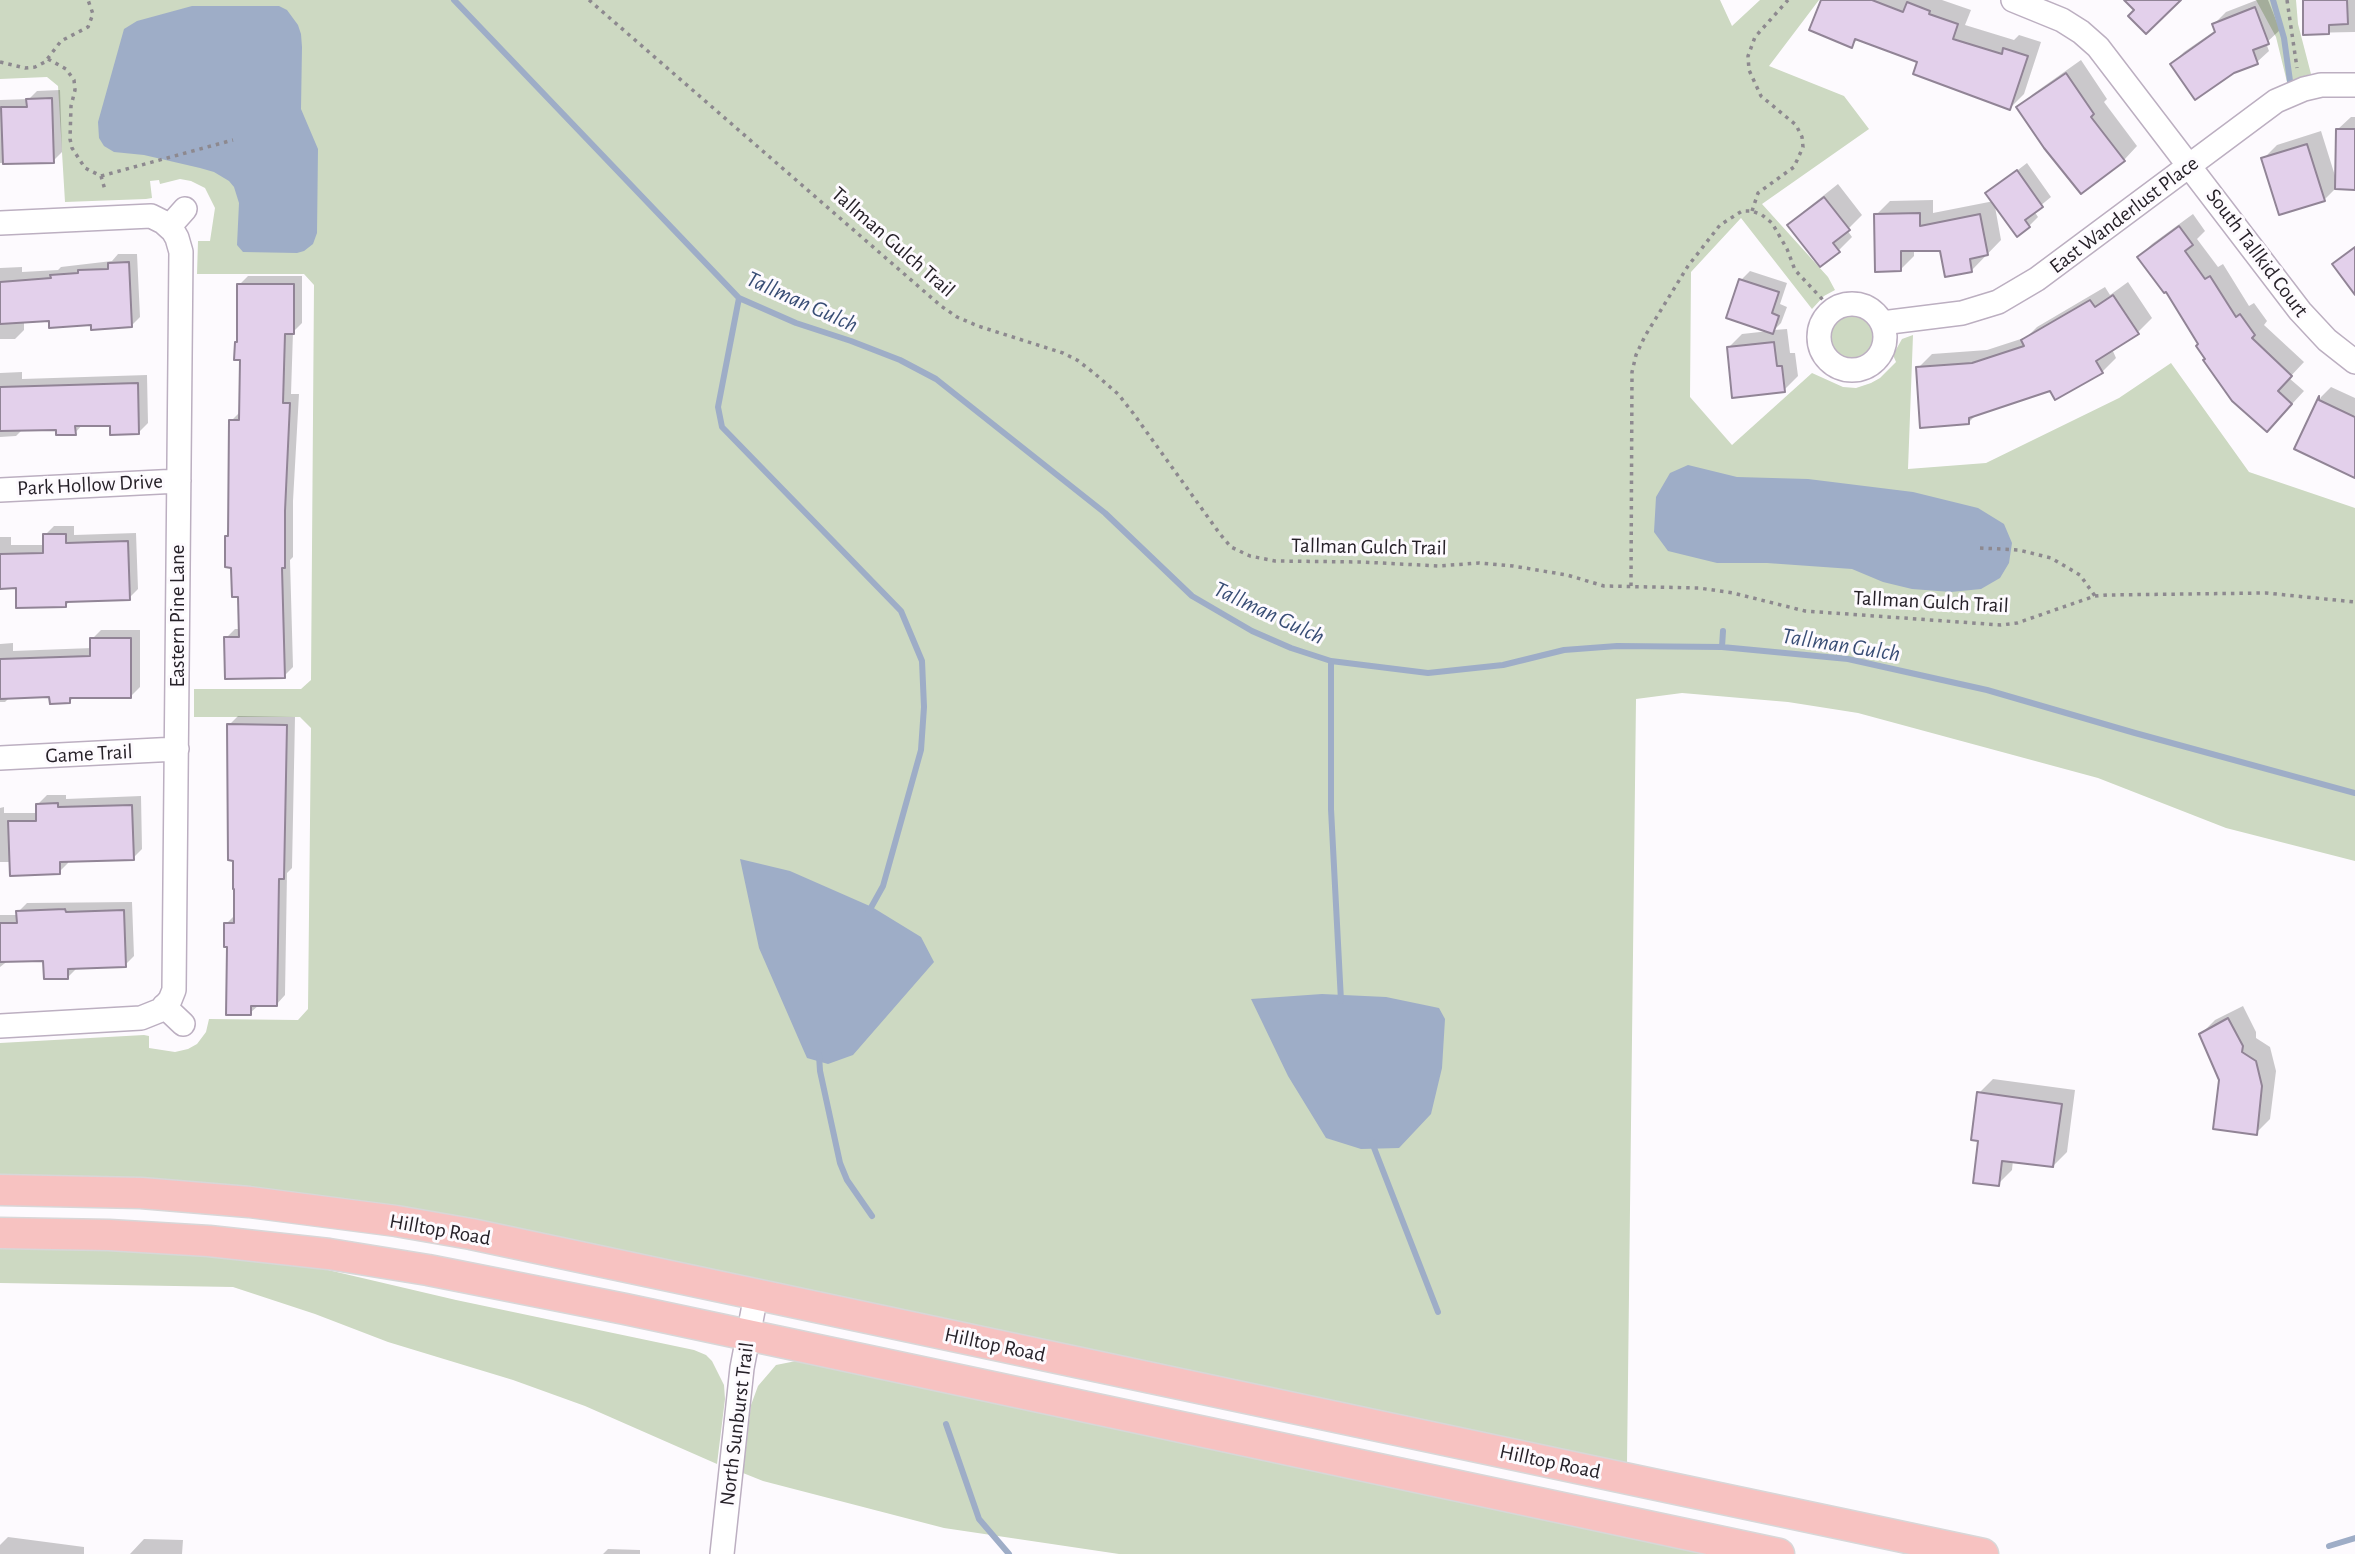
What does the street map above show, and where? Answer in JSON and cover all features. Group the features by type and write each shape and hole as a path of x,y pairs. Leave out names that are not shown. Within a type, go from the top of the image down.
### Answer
{"main road":[{"name":"Hilltop Road","path":"0,1190 141,1193 249,1202 471,1234 1983,1554"},
{"name":"Hilltop Road","path":"0,1233 195,1240 329,1254 459,1276 1779,1554"}],"street":[{"name":"South Tallkid Court","path":"2013,0 2062,20 2098,47 2307,319 2327,340 2355,362"},
{"name":"East Wanderlust Place","path":"1882,323 1962,313 1998,302 2037,279 2276,101 2321,85 2355,85"},
{"path":"0,223 146,216 169,227 185,209"},
{"name":"Eastern Pine Lane","path":"164,1006 172,996 175,985 181,252 177,238 169,227"},
{"name":"Park Hollow Drive","path":"0,490 179,481"},
{"name":"Game Trail","path":"0,758 177,749"},
{"path":"0,1026 141,1018 152,1016 164,1006 183,1024"},
{"name":"North Sunburst Trail","path":"722,1554 741,1379 756,1295"}],"path":[{"path":"0,62 19,68 41,65 61,41 85,30 90,24 93,14 88,0"},
{"name":"Tallman Gulch Trail","path":"589,0 941,306 978,326 1063,353 1094,373 1118,394 1133,413 1231,547 1250,556 1275,561 1439,566 1479,563 1538,569 1583,578 1604,586 1699,588 1733,593 1805,611 2001,625 2017,623 2095,596 2266,593 2355,602"},
{"path":"1752,211 1758,193 1794,167 1803,147 1796,125 1761,96 1749,71 1748,56 1755,37 1788,0"},
{"path":"2287,0 2297,68"},
{"path":"48,59 66,69 75,85 70,139 74,153 85,167 101,176 105,190"},
{"path":"101,176 233,139"},
{"path":"1631,586 1632,372 1636,355 1668,298 1720,225 1742,211 1752,211 1772,223 1784,242 1795,270 1823,300"},
{"path":"1980,548 2018,550 2051,558 2080,575 2095,596"}],"green space":[{"path":"0,0 1720,0 1732,26 1760,0 1819,0 1769,66 1844,96 1869,129 1762,204 1828,277 1835,290 1824,296 1812,309 1741,218 1691,272 1690,397 1732,445 1812,373 1843,387 1856,388 1871,383 1896,362 1893,355 1902,339 1913,335 1908,469 1986,463 2119,398 2171,363 2249,472 2355,508 2355,861 2226,828 2098,778 1858,713 1788,702 1682,693 1636,699 1627,1464 442,1213 320,1196 202,1184 0,1177 0,1043 144,1035 149,1036 149,1048 175,1052 197,1044 206,1032 209,1019 298,1020 308,1009 311,728 300,717 194,717 194,689 301,689 311,680 314,285 304,274 197,274 198,241 210,241 215,208 205,188 191,181 180,179 160,184 159,180 150,181 152,198 146,199 65,202 58,86 47,77 0,79"},
{"path":"2256,0 2296,0 2298,24 2311,74 2287,82 2276,37"},
{"path":"1851,313 1860,314 1868,320 1874,328 1874,346 1868,354 1860,360 1851,361 1842,360 1834,354 1828,346 1827,337 1828,328 1834,320 1842,314"},
{"path":"0,1248 107,1249 194,1254 311,1266 456,1300 694,1350 712,1361 724,1385 725,1399 717,1464 585,1406 513,1380 388,1342 233,1287 0,1283"},
{"path":"801,1360 1713,1554 1119,1554 944,1528 763,1481 743,1473 751,1405 758,1386 776,1365"}],"water":[{"path":"192,6 279,6 287,10 298,25 302,47 301,109 318,149 317,233 313,244 304,251 243,252 237,245 239,203 229,181 200,168 144,155 114,152 104,146 99,138 98,122 124,29 137,21"},
{"path":"1688,465 1737,477 1808,479 1913,492 1978,508 2004,524 2012,543 2009,563 2000,578 1981,589 1951,592 1912,589 1883,582 1852,569 1767,563 1717,563 1668,551 1654,532 1656,497 1670,473"},
{"path":"740,859 790,871 872,907 921,937 934,962 853,1055 828,1064 807,1058 759,948"},
{"path":"1322,994 1386,997 1439,1008 1445,1019 1442,1068 1431,1114 1399,1148 1361,1149 1326,1138 1288,1076 1251,999"}],"building":[{"path":"1821,0 1872,0 1903,12 1907,2 1930,11 1929,14 1958,24 1953,39 2002,54 2003,48 2028,56 2010,110 1913,74 1917,62 1855,39 1852,48 1809,30"},
{"path":"2124,0 2181,0 2146,34 2128,16 2134,10"},
{"path":"2303,0 2347,0 2348,24 2329,25 2329,34 2303,35"},
{"path":"2255,7 2269,44 2253,50 2258,64 2234,73 2195,100 2170,64 2215,32 2212,24"},
{"path":"2066,73 2094,114 2091,117 2125,161 2081,194 2044,148 2016,107"},
{"path":"52,98 54,163 3,164 1,107 27,107 26,99"},
{"path":"2336,129 2355,129 2355,190 2335,189"},
{"path":"2307,144 2325,201 2279,215 2261,158"},
{"path":"2017,170 2043,207 2025,220 2030,227 2017,237 1985,193"},
{"path":"1824,197 1850,230 1833,243 1840,252 1820,267 1787,225"},
{"path":"1920,213 1920,226 1980,214 1988,255 1970,259 1972,272 1945,277 1940,251 1901,251 1901,271 1875,272 1874,214"},
{"path":"2179,226 2193,245 2185,251 2205,279 2210,276 2236,317 2240,314 2255,335 2252,338 2292,376 2278,391 2292,404 2267,432 2232,401 2203,360 2205,359 2196,346 2198,344 2166,292 2164,293 2137,257"},
{"path":"2355,247 2355,295 2332,264"},
{"path":"129,262 132,327 91,330 91,325 49,328 49,321 0,324 0,282 51,278 50,275 78,273 78,270 108,269 108,263"},
{"path":"1739,279 1779,292 1772,313 1779,316 1773,334 1726,318"},
{"path":"237,284 294,284 294,334 285,334 283,403 290,403 285,568 282,568 285,678 225,679 224,637 239,637 238,597 232,597 231,568 225,567 225,536 228,536 229,420 239,420 240,360 234,360 237,342"},
{"path":"2113,295 2139,334 2096,361 2103,373 2055,400 2050,391 1969,418 1969,424 1920,428 1916,367 1972,363 2024,346 2021,340 2090,300 2095,307"},
{"path":"1774,342 1777,366 1782,366 1785,392 1732,398 1727,347"},
{"path":"138,383 139,434 110,435 110,426 75,426 76,435 56,435 56,430 0,431 0,387"},
{"path":"2319,396 2319,400 2355,417 2355,478 2294,449"},
{"path":"43,534 66,534 66,543 128,541 130,600 66,602 66,607 16,608 16,588 0,589 0,554 43,553"},
{"path":"90,638 131,638 131,698 70,698 70,703 50,704 49,697 0,699 0,659 90,656"},
{"path":"227,724 287,725 284,879 279,879 277,1006 251,1006 251,1015 226,1015 227,947 224,947 224,923 234,923 233,861 228,860"},
{"path":"58,803 58,807 132,805 134,860 60,862 60,874 10,876 8,821 36,821 36,804"},
{"path":"65,909 66,912 124,910 126,967 68,969 68,979 44,979 43,961 0,962 0,923 17,923 16,911"},
{"path":"2228,1018 2243,1046 2242,1052 2256,1061 2262,1086 2257,1135 2213,1129 2219,1080 2199,1034"},
{"path":"1977,1092 2062,1104 2053,1167 2002,1161 1999,1186 1973,1183 1978,1141 1971,1140"}],"waterway":[{"name":"Tallman Gulch","path":"454,0 739,298 796,323 900,360 936,379 1105,513 1192,596 1252,631 1291,648 1331,661 1428,673 1503,665 1564,650 1617,646 1722,647 1848,659 1987,690 2355,793"},
{"path":"2273,0 2284,38 2290,81"},
{"path":"739,298 718,407 722,427 901,611 922,661 924,707 921,750 883,886 868,913"},
{"path":"1722,647 1723,631"},
{"path":"1331,661 1331,809 1341,1001"},
{"path":"819,1055 840,1163 847,1180 872,1216"},
{"path":"1371,1140 1438,1312"},
{"path":"946,1424 979,1519 1009,1554"},
{"path":"2329,1546 2355,1538"}]}
